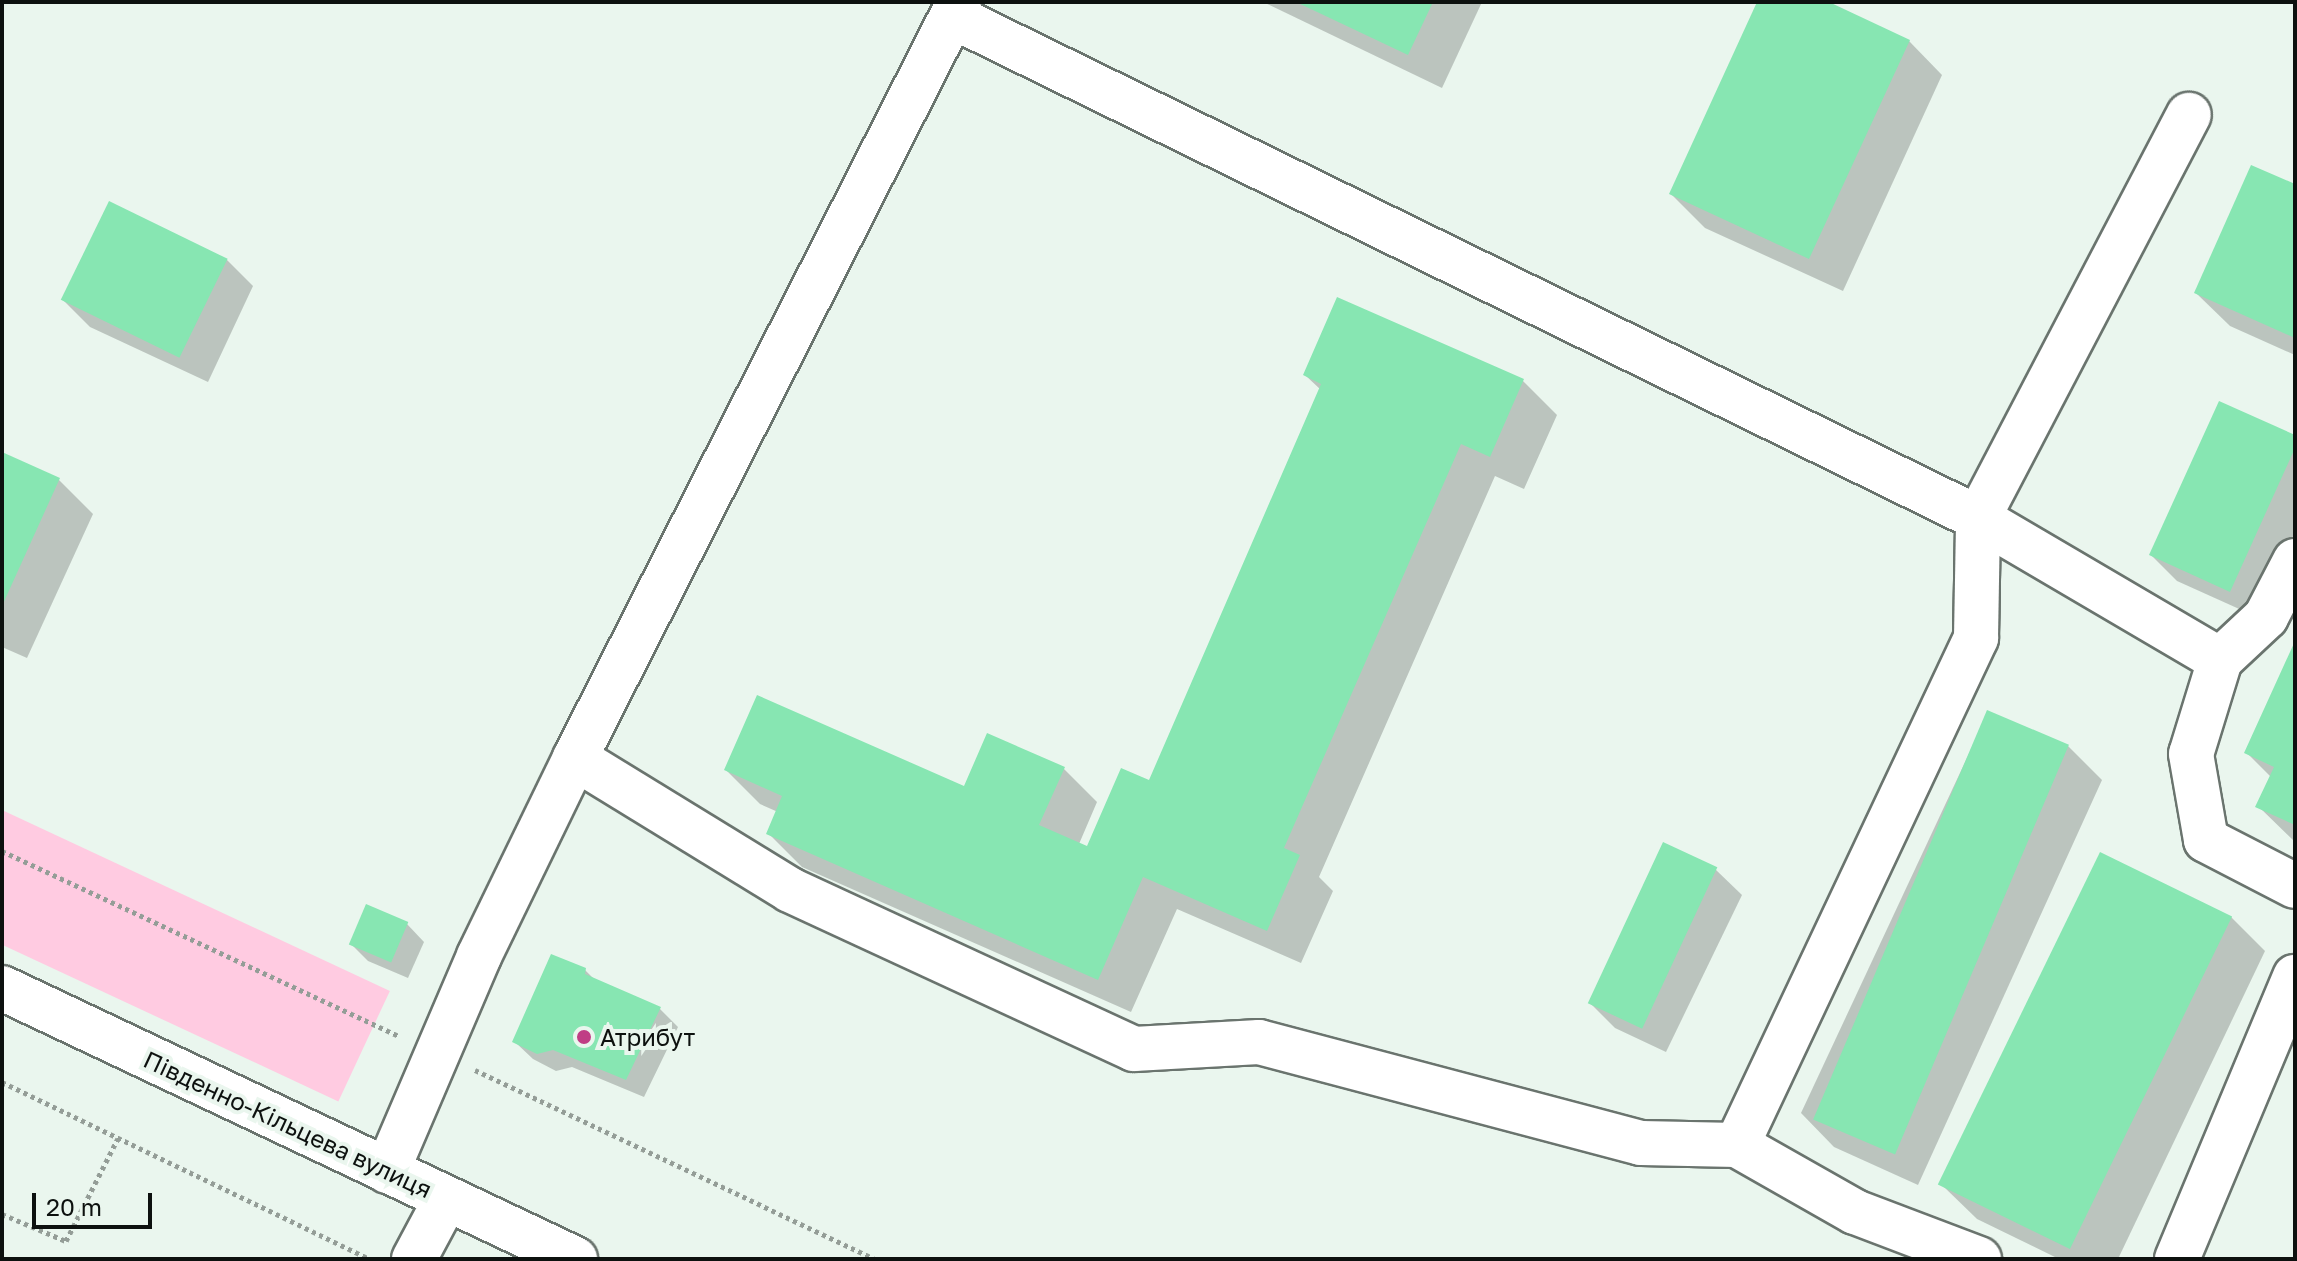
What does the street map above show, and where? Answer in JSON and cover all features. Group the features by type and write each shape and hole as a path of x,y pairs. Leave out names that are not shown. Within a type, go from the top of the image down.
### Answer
{"main road":[{"path":"387,1171 479,956 575,758 956,9 1978,518 2220,660"},
{"path":"1737,1145 1976,638 1978,518 2189,115"},
{"path":"2295,561 2266,617 2220,660 2191,754 2206,840 2295,886"},
{"path":"575,758 790,890 1134,1049 1259,1042 1641,1143 1737,1145 1855,1212 1979,1259"},
{"path":"2177,1259 2295,977"},
{"name":"Південно-Кільцева вулиця","path":"2,988 575,1259"},
{"path":"414,1259 446,1199"}],"path":[{"path":"2,1082 370,1259"},
{"path":"2,1214 66,1241 118,1138"}],"shaded area":[{"path":"2,810 390,991 338,1101 2,945"}],"building":[{"path":"1296,2 1433,2 1408,55"},
{"path":"1757,2 1829,2 1910,40 1809,259 1669,194"},
{"path":"2251,165 2295,184 2295,338 2194,293"},
{"path":"109,201 228,259 179,358 61,300"},
{"path":"1337,297 1524,379 1490,457 1461,444 1284,848 1300,855 1267,931 1143,877 1098,980 766,834 782,796 724,770 757,695 964,786 987,733 1065,767 1039,825 1087,846 1121,768 1149,780 1321,384 1303,375"},
{"path":"2219,401 2295,435 2295,448 2230,592 2149,555"},
{"path":"2,452 60,478 2,606"},
{"path":"2295,641 2295,825 2255,807 2274,767 2244,753"},
{"path":"1987,710 2069,745 1895,1154 1813,1120"},
{"path":"1663,842 1717,867 1642,1029 1588,1003"},
{"path":"2100,852 2232,916 2070,1249 1938,1185"},
{"path":"366,904 408,922 391,962 349,945"},
{"path":"551,954 586,968 585,974 661,1007 626,1080 553,1050 537,1054 512,1042"}],"place":[{"name":"Атрибут","path":"584,1037"}]}
